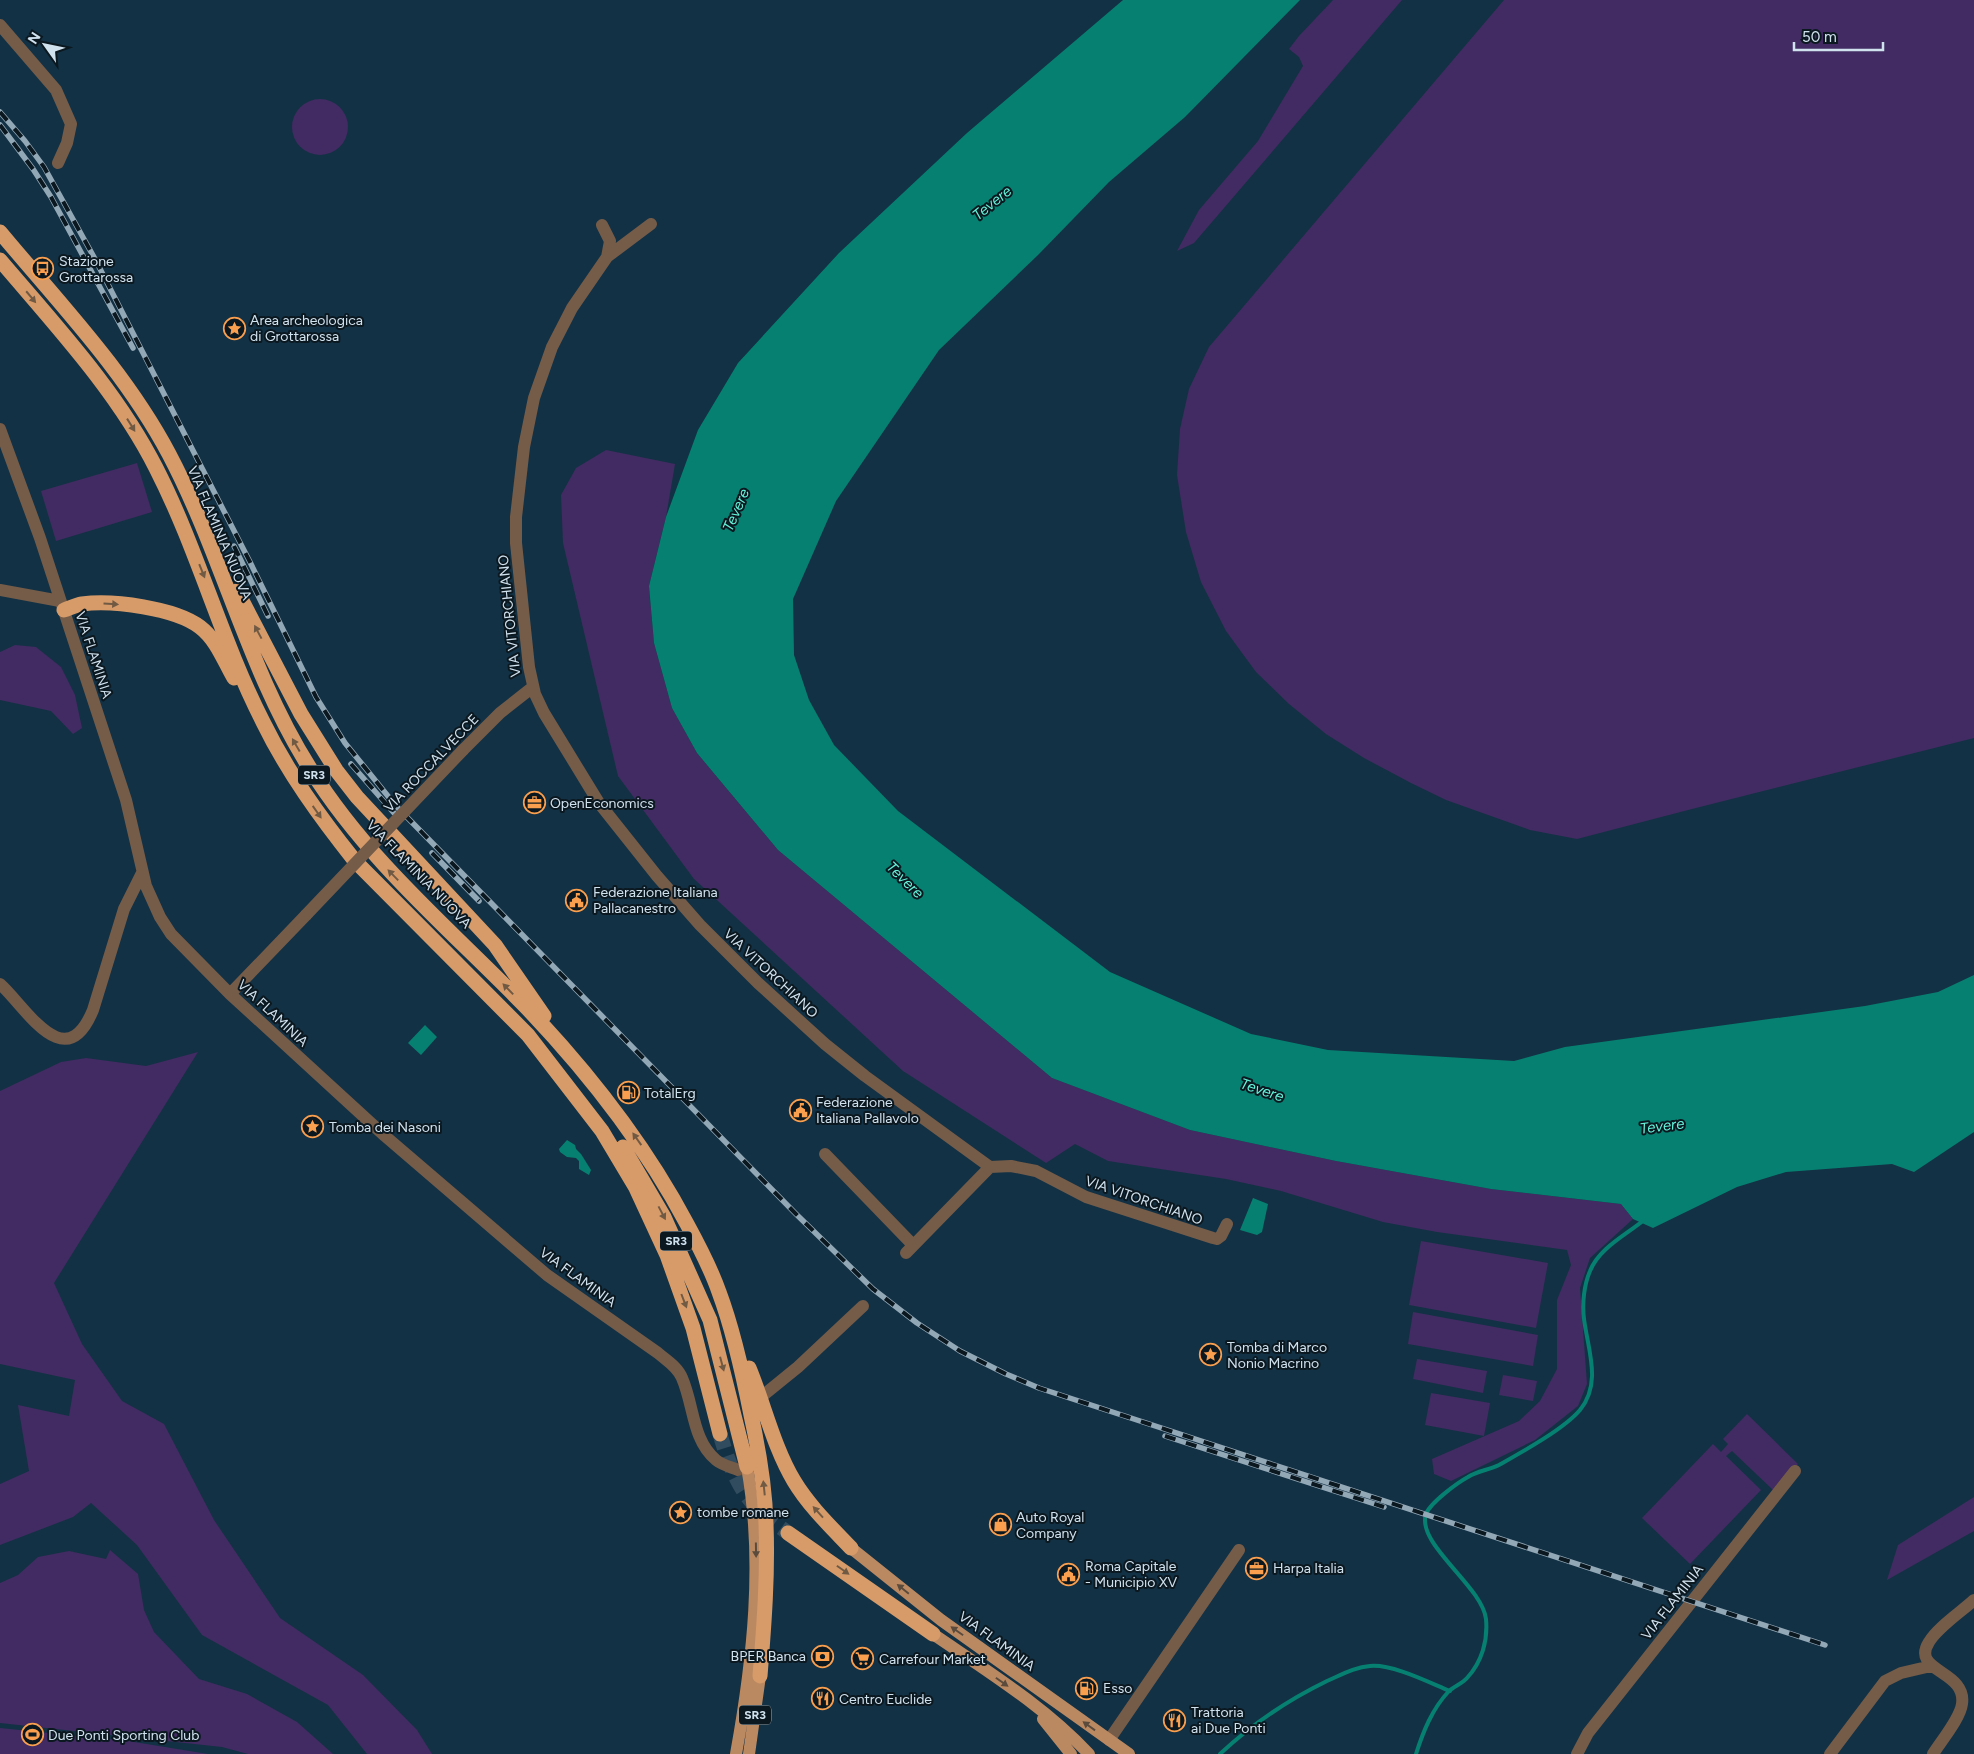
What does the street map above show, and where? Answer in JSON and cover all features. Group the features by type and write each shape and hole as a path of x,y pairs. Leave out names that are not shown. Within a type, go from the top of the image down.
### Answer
{"highway":[{"name":"VIA FLAMINIA NUOVA","path":"0,232 81,327 122,380 169,454 200,521 266,686 310,770 333,803 374,854 520,1002 571,1056 606,1098 646,1152 663,1180 706,1262 735,1340"},
{"name":"SR3","path":"0,260 93,371 126,418 155,466 183,525 237,663 262,721 297,784 330,830 355,860 540,1049 573,1080 595,1107 634,1163 664,1217 710,1320 743,1468"},
{"path":"200,521 301,714 328,759 357,796 495,945 571,1056"},
{"path":"62,605 114,604 138,606 185,618 201,628 212,639 246,699 262,721"},
{"path":"540,1049 602,1130 645,1206 687,1307 704,1366 720,1434"},
{"path":"735,1340 761,1398 784,1462 794,1481 811,1505 851,1548"},
{"name":"SR3","path":"735,1340 759,1454 764,1494 766,1587 760,1676"},
{"path":"788,1533 933,1634"}],"main road":[{"name":"SR3","path":"736,1754 747,1685 755,1588 755,1528 743,1468"},
{"name":"VIA FLAMINIA","path":"851,1548 941,1620 1129,1754"},
{"path":"933,1634 1027,1699 1062,1728 1089,1754"},
{"name":"SR3","path":"749,1754 760,1676"},
{"path":"1027,1699 1070,1754"}],"street":[{"path":"0,25 56,90 71,124 67,143 58,163"},
{"name":"VIA VITORCHIANO","path":"651,224 607,257 576,301 552,348 536,393 524,447 517,504 516,543 533,687 544,713 599,802 657,876 700,926 758,983 835,1052 990,1167 1011,1166 1036,1171 1086,1197 1213,1238 1218,1239 1227,1224"},
{"path":"602,225 610,241 607,257"},
{"name":"VIA FLAMINIA","path":"0,429 33,517 126,800 137,841 142,873 151,900 171,934 230,994 384,1136 547,1275 672,1364 682,1378 699,1436 706,1451 718,1462 743,1468"},
{"path":"0,590 62,605"},
{"name":"VIA ROCCALVECCE","path":"230,994 500,712 533,687"},
{"path":"0,984 46,1033 62,1038 78,1033 86,1024 93,1010 124,909 142,873"},
{"path":"825,1154 909,1249 990,1167"},
{"path":"761,1398 798,1367 863,1306"},
{"name":"VIA FLAMINIA","path":"1577,1754 1588,1733 1795,1472"},
{"path":"1109,1740 1239,1550"},
{"path":"1933,1754 1959,1713 1962,1692 1956,1682 1931,1666 1924,1655 1930,1640 1974,1600"},
{"path":"1830,1754 1885,1681 1902,1673 1931,1666"}],"shaded area":[{"path":"1333,0 1402,0 1194,243 1177,251 1199,210 1258,141 1303,66 1299,57 1289,49"},
{"path":"1504,0 1974,0 1974,738 1577,839 1530,830 1446,800 1364,758 1326,734 1289,704 1256,672 1226,631 1201,582 1186,532 1177,475 1180,429 1189,389 1209,347"},
{"path":"320,99 331,101 340,107 346,116 348,127 346,138 340,147 331,153 320,155 309,153 300,147 294,138 292,127 294,116 300,107 309,101"},
{"path":"606,450 675,464 666,517 649,586 654,643 672,708 697,753 778,850 1052,1078 1190,1130 1336,1161 1491,1189 1621,1204 1633,1219 1590,1258 1580,1288 1587,1384 1578,1406 1535,1440 1451,1481 1434,1474 1432,1459 1519,1421 1540,1401 1557,1369 1557,1300 1571,1265 1567,1250 1437,1232 1383,1222 1281,1191 1226,1179 1108,1161 1075,1144 1046,1163 903,1071 694,879 618,776 563,543 561,495 576,468"},
{"path":"137,463 152,512 56,541 41,491"},
{"path":"15,645 36,647 61,667 75,695 82,728 73,734 51,711 0,700 0,652"},
{"path":"198,1052 54,1283 82,1344 122,1401 164,1424 214,1520 280,1618 363,1675 417,1730 432,1754 367,1754 328,1705 202,1635 137,1545 91,1503 73,1517 0,1545 0,1484 29,1471 18,1405 69,1416 75,1380 0,1364 0,1091 61,1062 86,1058 146,1066"},
{"path":"1421,1241 1548,1263 1536,1328 1409,1305"},
{"path":"1413,1312 1538,1335 1533,1366 1408,1344"},
{"path":"1417,1359 1487,1371 1483,1393 1413,1379"},
{"path":"1503,1375 1537,1381 1533,1401 1499,1395"},
{"path":"1431,1393 1490,1403 1484,1436 1425,1425"},
{"path":"1747,1414 1798,1464 1773,1490 1732,1451 1726,1456 1761,1490 1690,1564 1642,1518 1713,1444 1721,1452 1728,1444 1723,1439"},
{"path":"1974,1497 1974,1531 1887,1580 1898,1545"},
{"path":"110,1550 138,1574 144,1610 154,1632 199,1679 247,1694 297,1722 333,1754 248,1754 222,1747 0,1723 0,1583 18,1575 38,1557 69,1551 106,1559"},
{"name":"Due Ponti Sporting Club","path":"0,1728 128,1741 208,1754 0,1754"}],"water":[{"name":"Tevere","path":"1123,0 1300,0 1185,117 1109,182 1038,255 939,350 836,501 793,599 794,655 809,700 834,745 898,811 1110,972 1251,1034 1328,1050 1514,1061 1565,1047 1865,1006 1938,992 1974,975 1974,1132 1914,1172 1892,1164 1786,1172 1737,1187 1653,1228 1633,1219 1621,1204 1491,1189 1336,1161 1190,1130 1052,1078 778,850 697,753 672,708 654,643 649,586 666,517 698,430 738,363 839,253 967,133"},
{"path":"425,1025 437,1037 421,1055 408,1043"},
{"path":"567,1140 575,1145 581,1154 591,1170 589,1175 579,1169 579,1161 576,1158 567,1157 560,1152 559,1149"},
{"path":"1253,1198 1268,1204 1262,1232 1257,1235 1240,1230"}],"waterway":[{"path":"1416,1754 1425,1729 1438,1705 1449,1691 1467,1678 1477,1665 1486,1635 1486,1619 1482,1606 1431,1538 1426,1526 1426,1514 1438,1499 1457,1484 1472,1475 1499,1465 1531,1447 1564,1425 1580,1410 1587,1400 1592,1378 1592,1366 1583,1313 1588,1276 1600,1255 1644,1220"},
{"path":"1220,1754 1258,1723 1298,1696 1327,1681 1359,1668 1370,1666 1389,1668 1410,1674 1450,1691"}],"tunnel":[{"path":"720,1434 735,1476 746,1495 764,1515 788,1533"}],"railway":[{"path":"0,112 44,167 95,259 250,562 316,697 345,743 396,806 796,1214 873,1289 917,1323 960,1351 1039,1388 1825,1645"},
{"path":"0,125 51,197 133,348"},
{"path":"234,546 268,616"},
{"path":"351,764 394,813"},
{"path":"432,853 479,901"},
{"path":"1165,1436 1384,1507"}],"place":[{"name":"Stazione Grottarossa","path":"43,269"},
{"name":"Area archeologica di Grottarossa","path":"234,328"},
{"name":"OpenEconomics","path":"534,803"},
{"name":"Federazione Italiana Pallacanestro","path":"577,900"},
{"name":"TotalErg","path":"628,1093"},
{"name":"Federazione Italiana Pallavolo","path":"800,1110"},
{"name":"Tomba dei Nasoni","path":"313,1127"},
{"name":"Tomba di Marco Nonio Macrino","path":"1211,1355"},
{"name":"tombe romane","path":"681,1512"},
{"name":"Auto Royal Company","path":"1000,1525"},
{"name":"Harpa Italia","path":"1257,1568"},
{"name":"Roma Capitale - Municipio XV","path":"1069,1574"},
{"name":"BPER Banca","path":"822,1656"},
{"name":"Carrefour Market","path":"863,1659"},
{"name":"Esso","path":"1087,1688"},
{"name":"Centro Euclide","path":"823,1699"},
{"name":"Trattoria ai Due Ponti","path":"1175,1720"},
{"name":"Due Ponti Sporting Club","path":"32,1735"}]}
